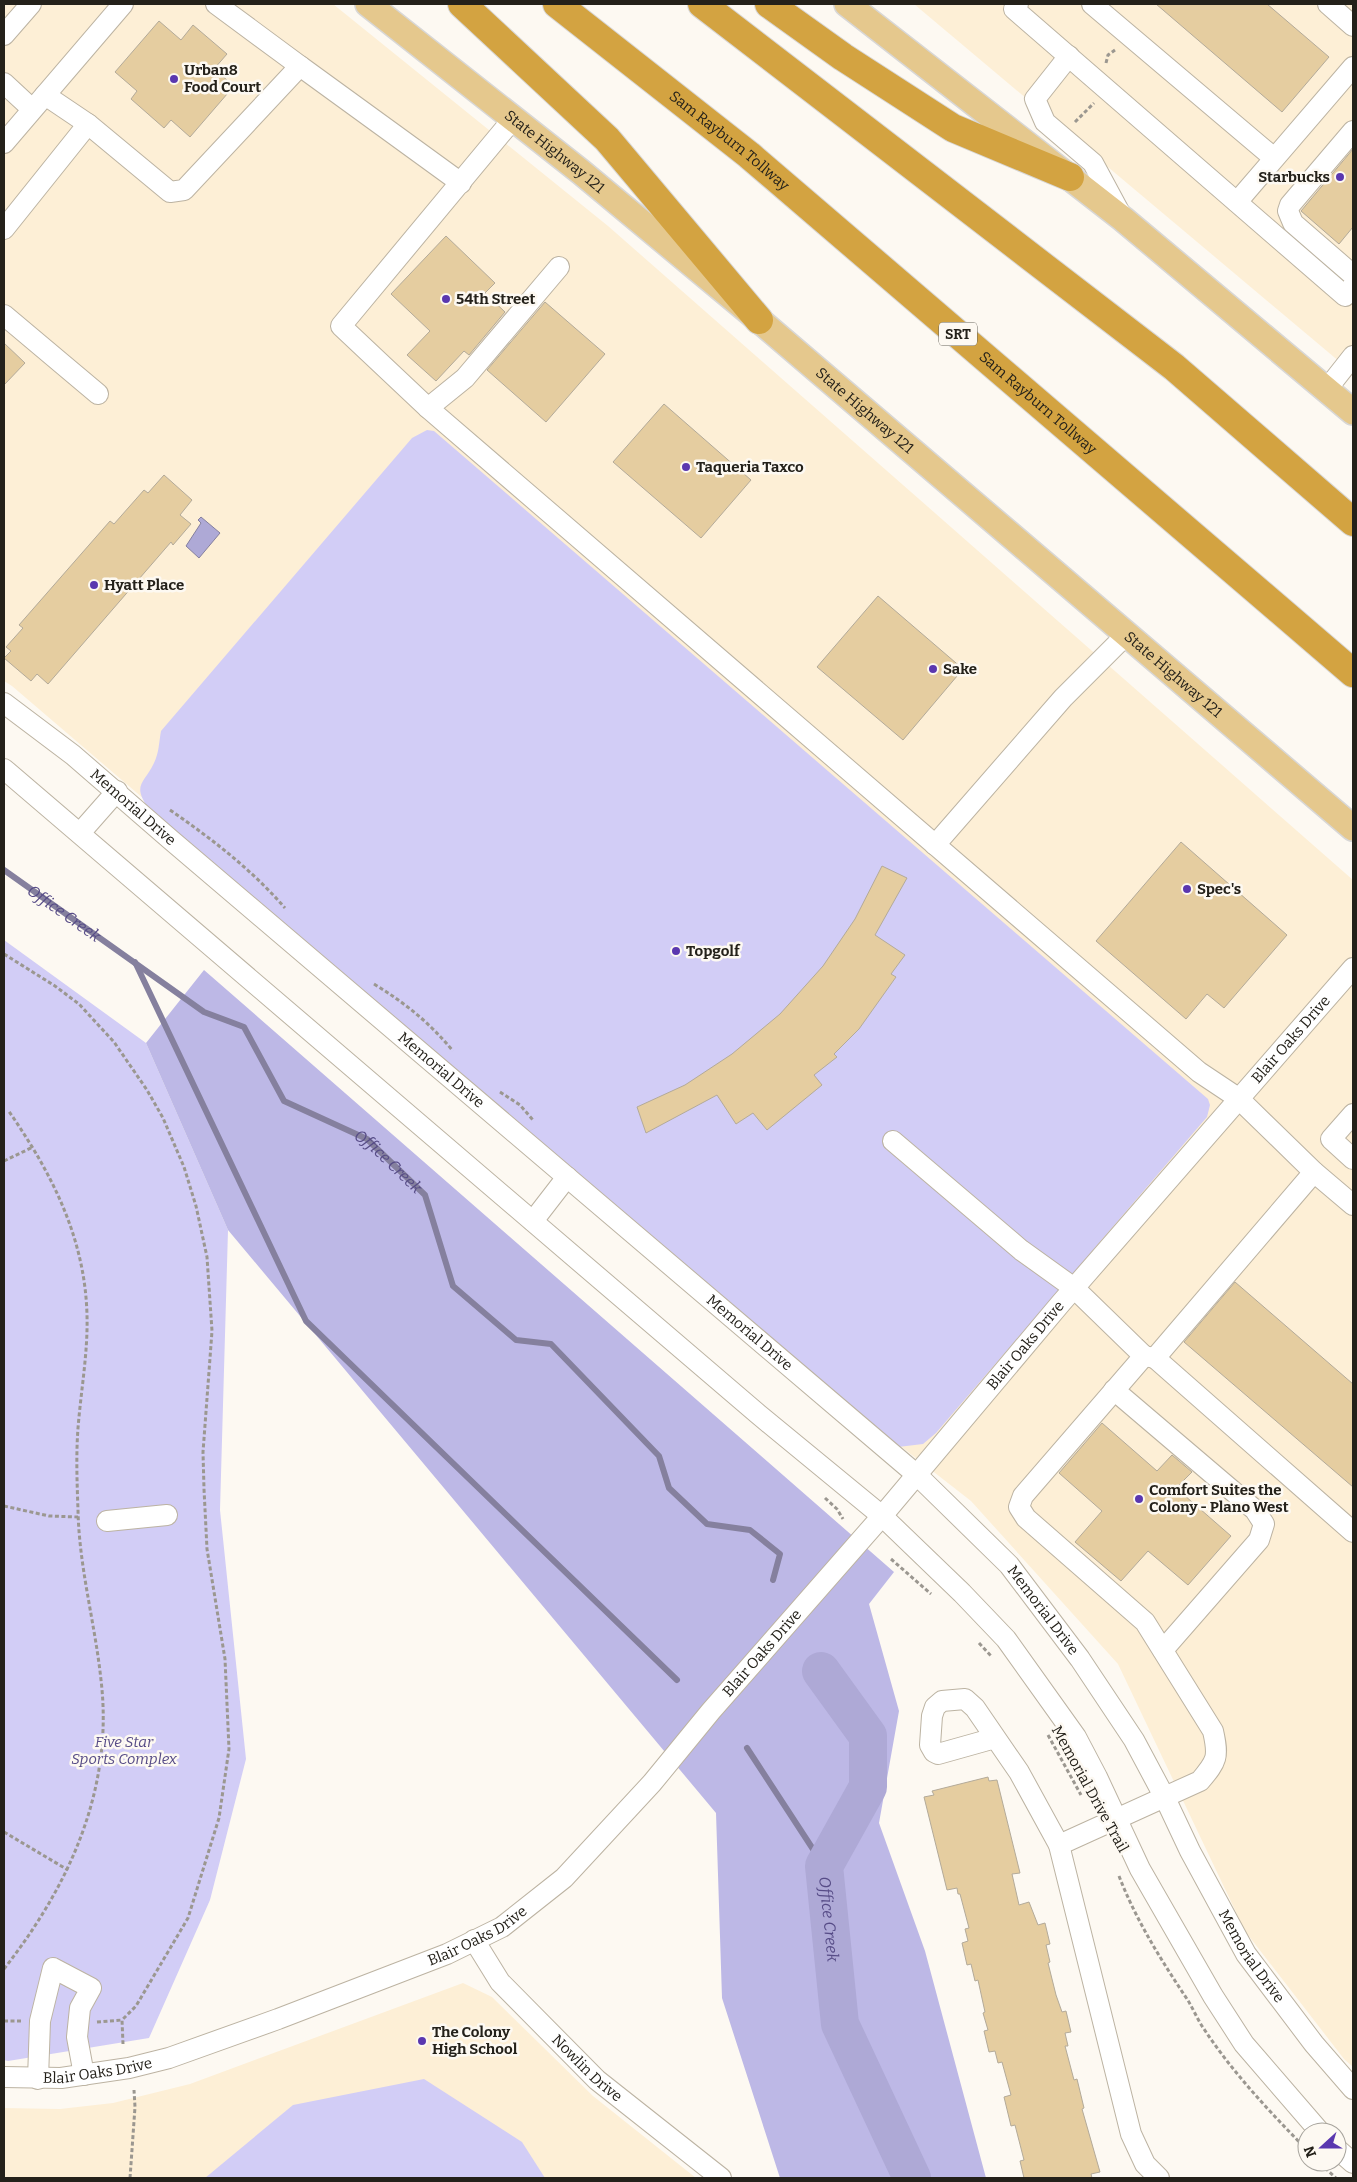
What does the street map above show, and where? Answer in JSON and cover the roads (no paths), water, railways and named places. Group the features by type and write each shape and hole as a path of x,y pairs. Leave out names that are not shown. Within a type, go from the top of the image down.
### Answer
{"highway":[{"path":"462,4 607,139 759,320"},
{"name":"Sam Rayburn Tollway","path":"557,4 749,155 1353,673"},
{"path":"702,4 1174,367 1353,522"},
{"path":"769,4 843,57 953,128 1070,177"}],"main road":[{"name":"State Highway 121","path":"368,4 581,172 759,320 1353,828"},
{"path":"847,4 1123,219 1353,412"}],"street":[{"path":"4,36 31,4"},
{"path":"4,143 123,4"},
{"path":"216,4 461,183"},
{"path":"1018,4 1014,9 1345,296 1353,286"},
{"path":"1092,4 1274,158"},
{"path":"1328,4 1353,26"},
{"path":"1069,56 1036,99 1045,122 1093,163 1123,219"},
{"path":"4,82 39,102 88,124 170,192 184,190 300,66"},
{"path":"1237,202 1353,67"},
{"path":"513,119 341,326 428,408 935,845 1199,1072 1238,1098 1314,1172 1353,1205"},
{"path":"4,229 88,124"},
{"path":"1353,131 1290,205 1288,211 1293,223 1353,275"},
{"path":"428,408 466,378 559,267"},
{"path":"4,315 98,394"},
{"path":"1327,389 1353,356"},
{"path":"935,845 1063,698 1126,635"},
{"name":"Memorial Drive","path":"4,703 117,791 171,840 917,1475 1009,1565 1113,1706 1165,1798 1190,1851 1246,1954 1314,2044 1353,2089"},
{"path":"4,769 758,1414 882,1516 962,1593 1006,1639 1076,1737 1108,1823 1140,1869 1213,1996 1244,2044 1311,2122"},
{"path":"80,833 117,791"},
{"name":"Blair Oaks Drive","path":"4,2077 38,2079 84,2075 129,2068 169,2058 429,1961 502,1927 564,1878 593,1849 882,1516 1074,1288 1353,968"},
{"path":"1353,1114 1332,1139 1353,1159"},
{"path":"893,1141 1021,1250 1074,1288 1150,1357 1353,1532"},
{"path":"1059,1845 1200,1781 1214,1765 1217,1748 1213,1731 1146,1622 1026,1518 1019,1507 1023,1496 1114,1390 1150,1357 1314,1172"},
{"path":"533,1221 567,1177"},
{"path":"1114,1390 1255,1510 1264,1524 1259,1540 1163,1650"},
{"path":"107,1521 167,1515"},
{"path":"995,1738 1019,1772 1059,1845 1131,2134 1145,2164 1159,2178"},
{"name":"Nowlin Drive","path":"474,1940 500,1982 597,2080 721,2178"},
{"path":"38,2079 40,2021 54,1968 91,1988 80,2008 78,2037 84,2075"}],"waterway":[{"name":"Office Creek","path":"4,870 204,1012 244,1027 284,1101 367,1139 425,1195 453,1286 516,1340 551,1344 659,1456 669,1488 707,1524 750,1530 780,1554 773,1580"},
{"path":"135,962 306,1321 677,1680"},
{"name":"Office Creek","path":"821,1671 868,1736 868,1787 824,1866 840,2024 912,2178"},
{"path":"747,1748 824,1866"}],"place":[{"name":"Urban8 Food Court","path":"174,79"},
{"name":"Starbucks","path":"1340,177"},
{"name":"54th Street","path":"446,299"},
{"name":"Taqueria Taxco","path":"686,467"},
{"name":"Hyatt Place","path":"94,585"},
{"name":"Sake","path":"933,669"},
{"name":"Spec's","path":"1187,889"},
{"name":"Topgolf","path":"676,951"},
{"name":"Comfort Suites the Colony - Plano West","path":"1139,1499"},
{"name":"The Colony High School","path":"422,2041"}],"park label":[{"name":"Five Star Sports Complex","path":"124,1750"}]}
